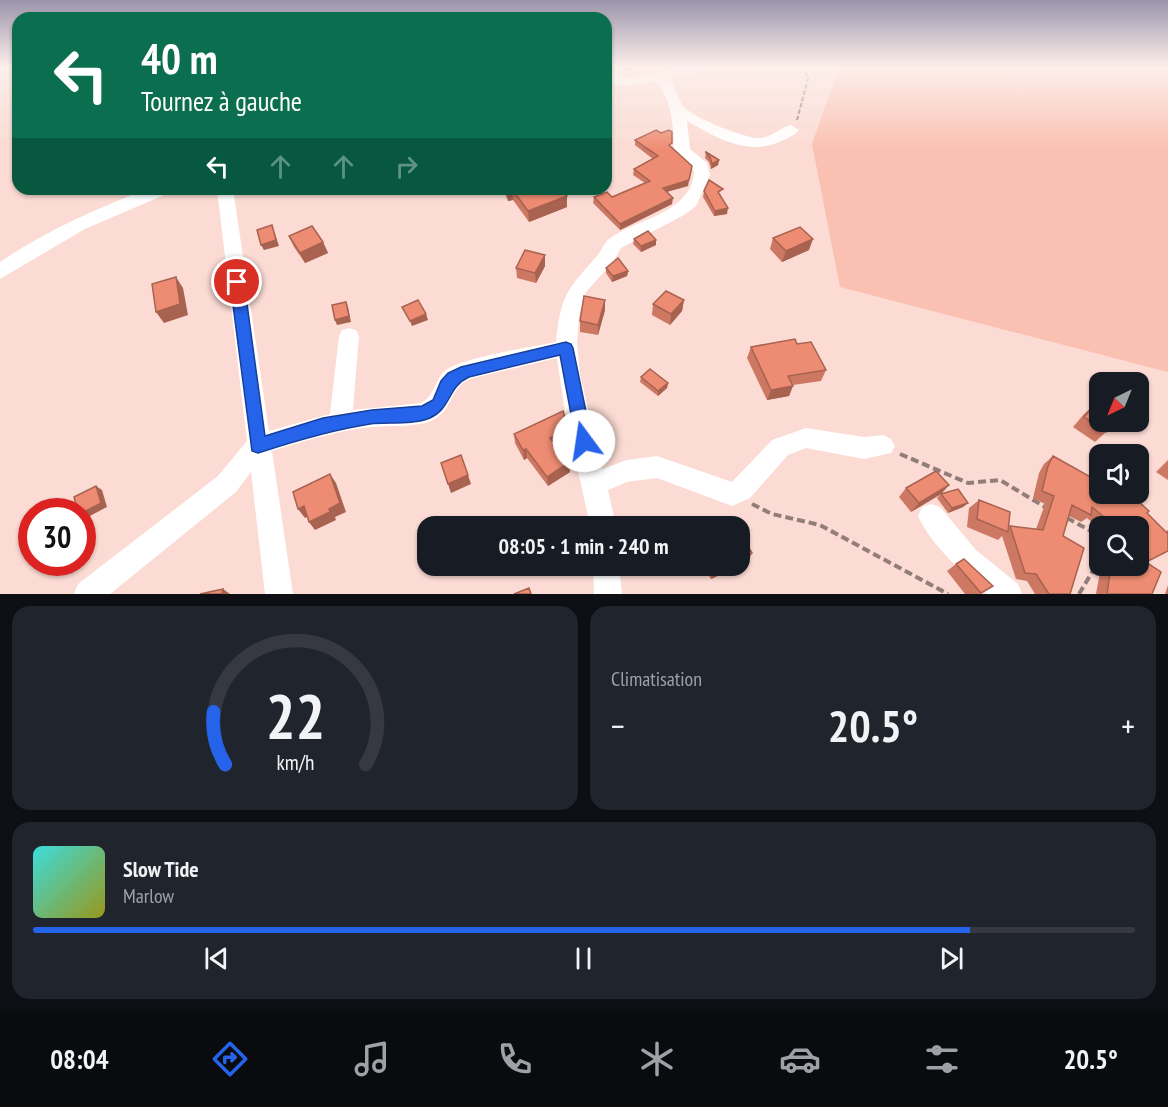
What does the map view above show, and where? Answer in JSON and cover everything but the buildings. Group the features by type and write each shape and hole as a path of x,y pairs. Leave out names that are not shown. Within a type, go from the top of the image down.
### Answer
{"street":[{"path":"601,516 578,420 566,348 568,322 577,291 610,256 614,244 678,211 690,202 702,175 701,167 682,150 681,125 671,95"},
{"path":"675,108 722,132 757,143 791,130"},
{"path":"0,272 55,237 148,195"},
{"path":"226,195 279,594"},
{"path":"340,423 350,336"},
{"path":"88,594 227,484 258,445 323,425 425,413 438,405 453,377 466,371 566,348"},
{"path":"595,483 627,471 657,467 732,494 741,490 780,447 806,438 864,448 883,446"},
{"path":"227,484 264,485"},
{"path":"931,516 967,560 1008,594"},
{"path":"607,576 608,594"}],"path":[{"path":"791,130 800,114 804,95"},
{"path":"883,446 968,483 1000,480 1050,510"},
{"path":"732,494 772,514 820,525 948,594"},
{"path":"1060,514 1089,530"},
{"path":"1079,594 1090,576"}],"shaded area":[{"path":"829,95 1168,95 1168,372 840,287 812,144"}],"route":[{"path":"237,282 258,445 323,425 372,417 425,413 438,405 453,377 466,371 566,348 578,420 584,441"}]}
